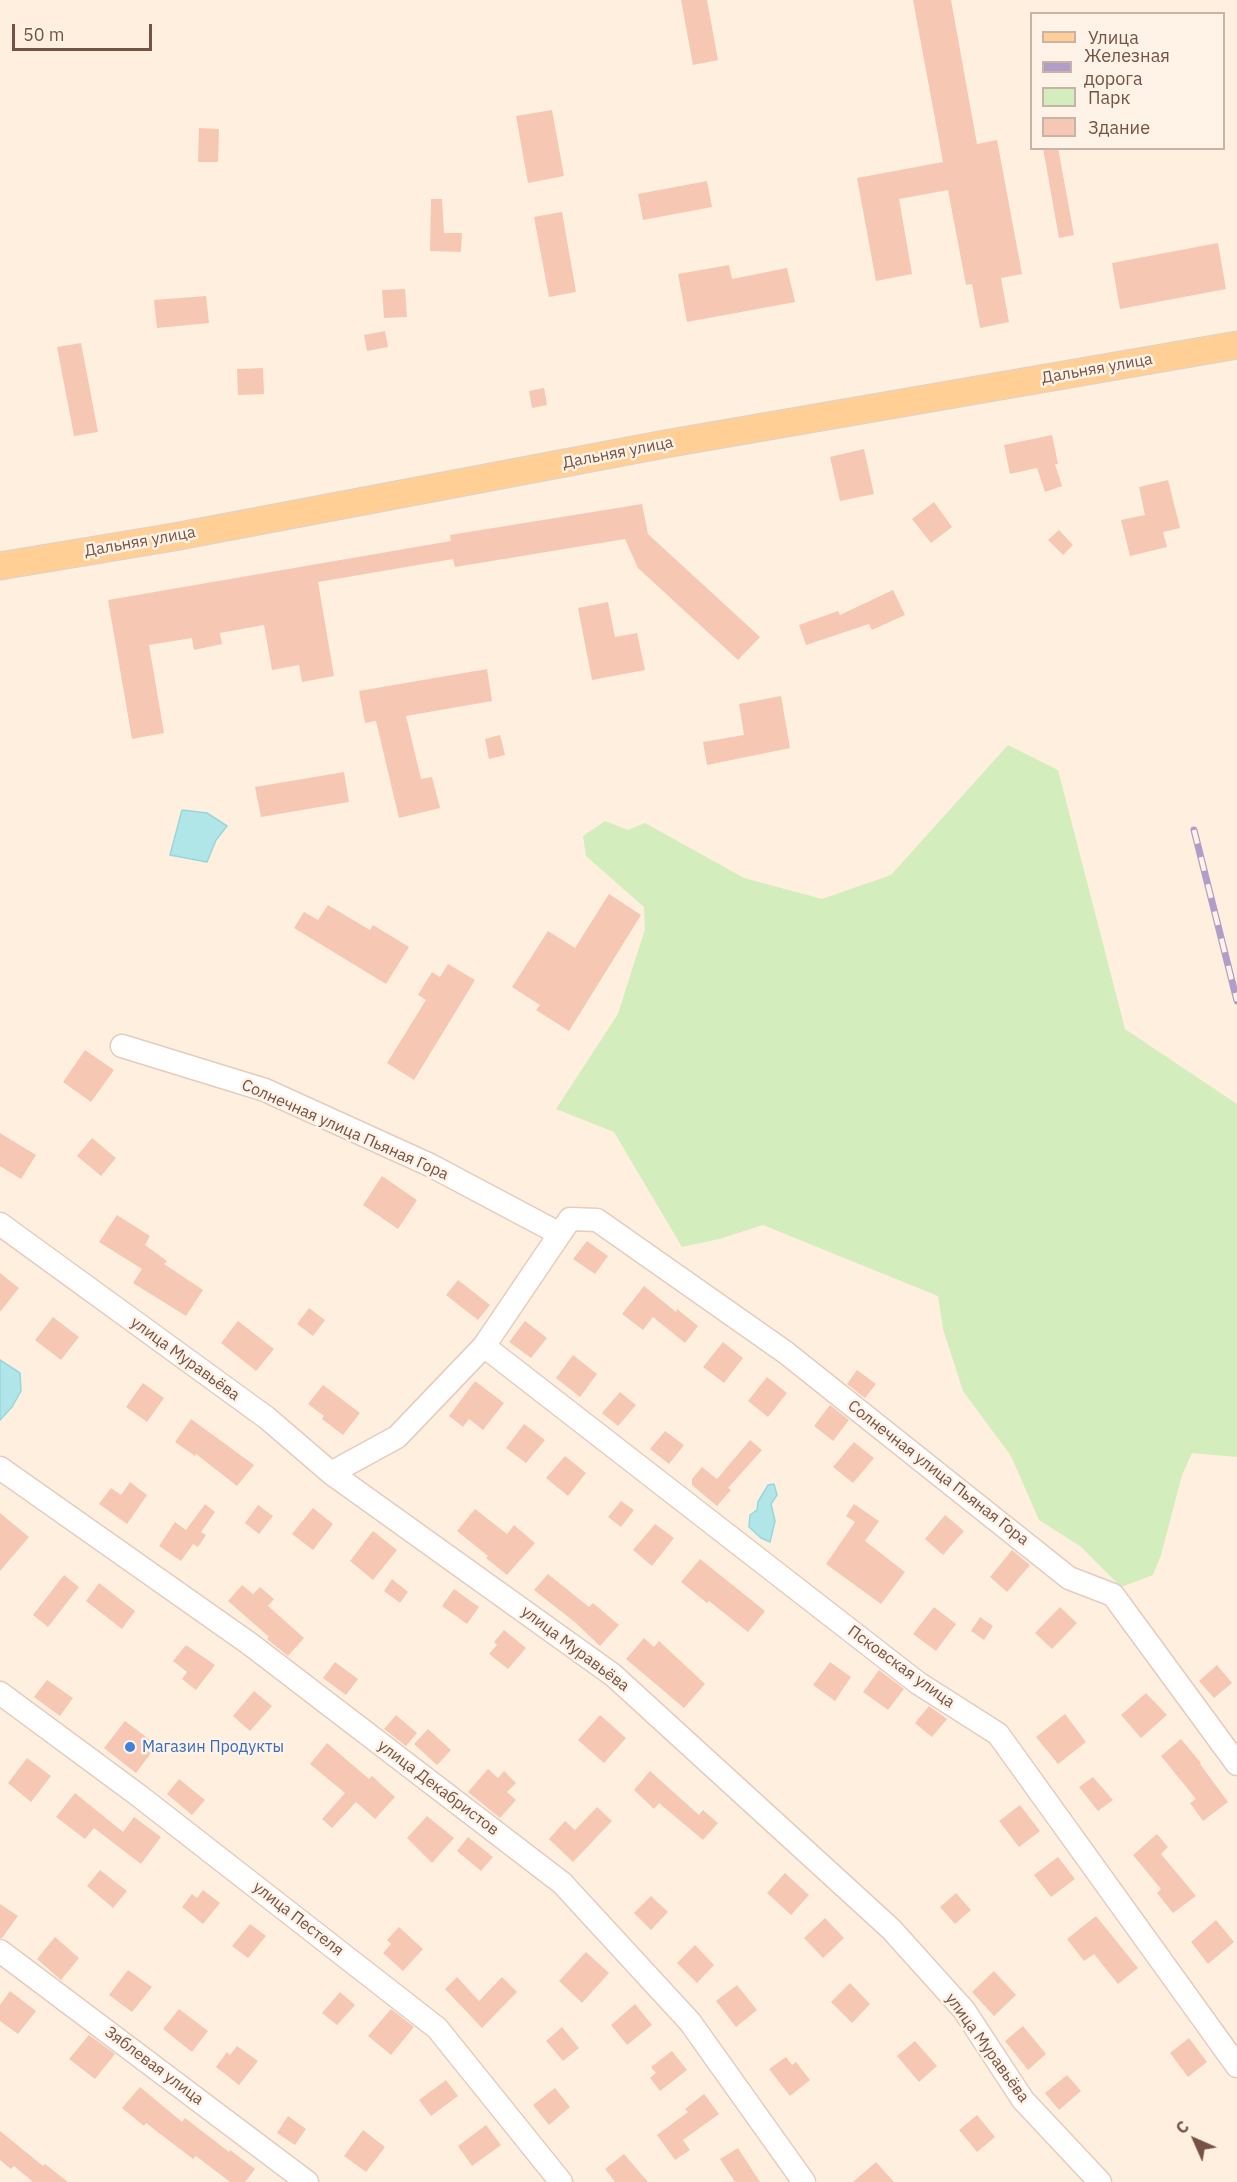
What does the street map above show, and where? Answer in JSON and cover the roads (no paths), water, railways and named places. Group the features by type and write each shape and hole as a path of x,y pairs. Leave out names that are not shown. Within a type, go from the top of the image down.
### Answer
{"main road":[{"name":"Дальняя улица","path":"0,566 174,537 665,444 1237,345"}],"street":[{"name":"Солнечная улица Пьяная Гора","path":"122,1046 265,1090 430,1165 560,1234 570,1219 597,1220 785,1352 1069,1578 1113,1595 1237,1764"},
{"name":"улица Муравьёва","path":"0,1224 267,1418 331,1473 613,1675 891,1929 964,2010 1023,2100 1100,2182"},
{"path":"331,1473 397,1437 484,1346 560,1234"},
{"name":"Псковская улица","path":"484,1346 918,1683 998,1734 1237,2066"},
{"name":"улица Декабристов","path":"0,1468 250,1644 562,1883 690,2022 804,2182"},
{"name":"улица Пестеля","path":"0,1693 138,1795 436,2028 561,2182"},
{"name":"Зяблевая улица","path":"1,1952 308,2182"}],"water":[{"path":"182,810 207,813 227,826 216,840 207,862 170,855"},
{"path":"0,1360 20,1373 21,1391 12,1407 0,1420"},
{"path":"774,1484 777,1495 771,1504 775,1521 770,1542 761,1538 749,1527 750,1515 757,1510 758,1502 768,1485"}],"railway":[{"path":"1194,830 1237,1001"}],"place":[{"name":"Магазин Продукты","path":"130,1747"}]}
